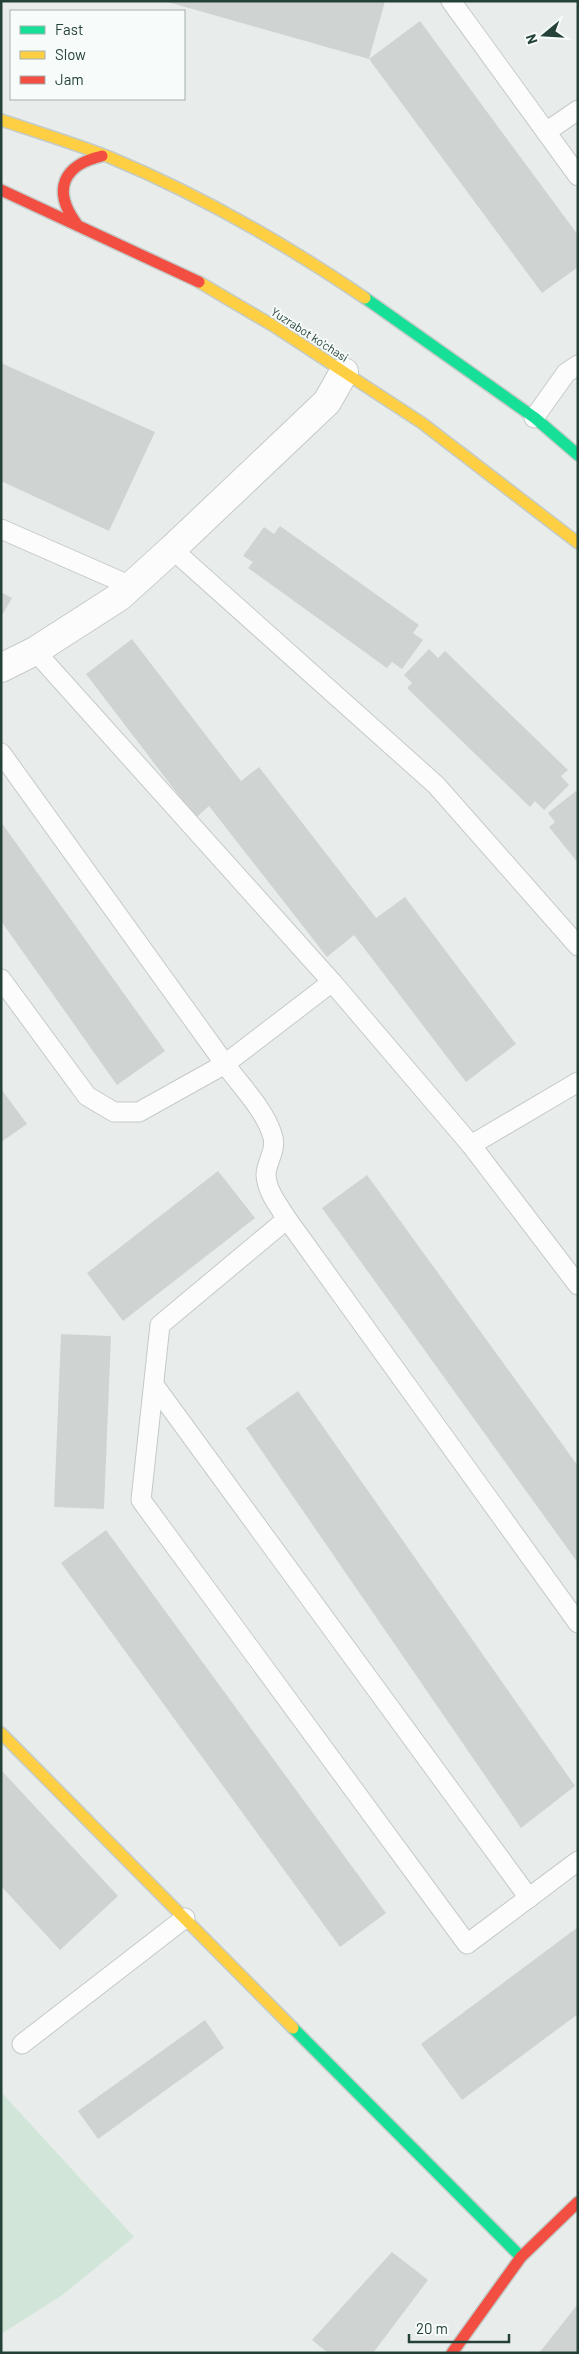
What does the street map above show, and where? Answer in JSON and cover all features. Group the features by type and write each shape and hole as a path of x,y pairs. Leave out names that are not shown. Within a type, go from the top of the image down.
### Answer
{"main road":[{"path":"1,120 121,162 205,202 306,259 373,302 534,418 578,455"},
{"path":"76,223 68,214 63,203 62,191 65,180 71,170 80,162 90,157 102,156"},
{"name":"Yuzrabot ko'chasi","path":"1,190 76,223 199,282 272,324 422,422 578,542"},
{"path":"1,1733 521,2257"},
{"path":"452,2353 521,2257 578,2202"}],"street":[{"path":"1,668 35,651 119,597 327,402 344,372"}],"lane":[{"path":"451,1 578,176"},
{"path":"546,132 578,110"},
{"path":"534,418 566,373 578,365"},
{"path":"1,529 131,586"},
{"path":"172,549 436,785 578,946"},
{"path":"35,651 332,982 471,1145 578,1285"},
{"path":"1,753 264,1117 273,1135 273,1154 266,1173 269,1190 287,1219 578,1623"},
{"path":"1,979 87,1096 114,1112 139,1112 225,1064 332,982"},
{"path":"471,1145 578,1082"},
{"path":"287,1219 160,1325 141,1500 467,1944 578,1861"},
{"path":"154,1385 529,1898"},
{"path":"22,2044 185,1918"}],"green space":[{"path":"1,2092 134,2237 61,2296 1,2334"}],"building":[{"path":"164,1 385,1 369,59"},
{"path":"420,21 578,235 578,267 542,293 369,59"},
{"path":"1,363 155,432 109,531 1,481"},
{"path":"280,526 419,625 413,633 423,640 402,669 392,662 387,668 248,568 253,562 243,556 264,527 274,534"},
{"path":"1,592 12,598 1,617"},
{"path":"132,639 241,781 259,767 376,918 405,897 516,1044 466,1082 354,935 327,957 209,806 196,818 86,674"},
{"path":"429,649 438,658 445,651 568,770 561,776 569,785 544,810 535,801 530,807 407,688 412,683 404,675"},
{"path":"576,791 578,794 578,863 549,827 555,822 548,813"},
{"path":"1,822 165,1051 117,1085 1,921"},
{"path":"1,1089 27,1124 1,1142"},
{"path":"218,1171 255,1218 123,1321 87,1273"},
{"path":"367,1175 578,1466 578,1563 322,1208"},
{"path":"61,1334 111,1336 104,1509 54,1507"},
{"path":"298,1391 575,1786 521,1828 246,1428"},
{"path":"106,1530 386,1913 340,1947 61,1563"},
{"path":"1,1770 118,1896 60,1950 1,1886"},
{"path":"578,1927 578,2014 462,2100 421,2044"},
{"path":"205,2020 224,2048 98,2139 78,2111"},
{"path":"392,2252 428,2280 373,2353 328,2353 312,2340"},
{"path":"578,2304 578,2353 539,2353"}],"traffic: fast":[{"path":"365,298 535,418 578,455"},
{"path":"293,2028 521,2257"}],"traffic: slow":[{"path":"1,120 109,157 208,203 272,239 365,298"},
{"path":"199,282 272,325 422,423 578,543"},
{"path":"1,1733 293,2028"}],"traffic: jam":[{"path":"76,223 64,200 65,180 70,172 78,166 102,156"},
{"path":"1,190 199,282"},
{"path":"452,2353 521,2257 578,2202"}]}
